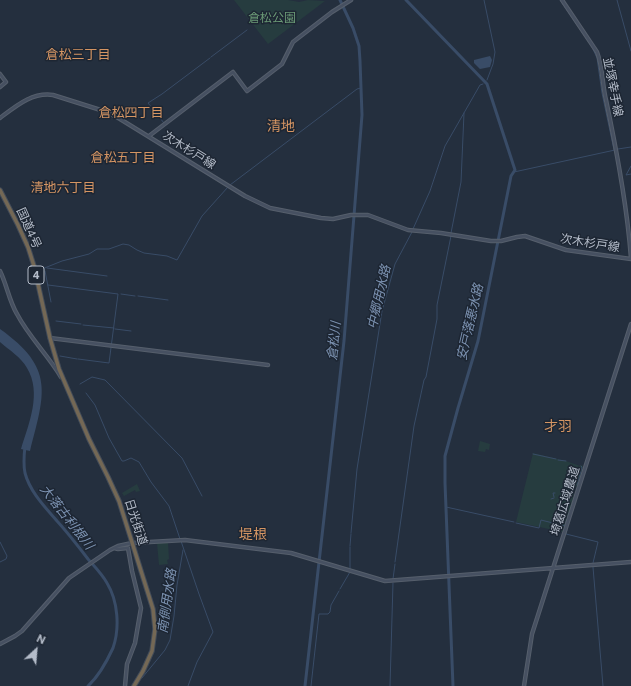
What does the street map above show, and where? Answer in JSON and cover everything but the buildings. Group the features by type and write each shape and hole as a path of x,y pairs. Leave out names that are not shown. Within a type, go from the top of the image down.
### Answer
{"highway":[{"name":"国道4号","path":"0,190 22,233 31,256 56,366 59,370"},
{"name":"日光街道","path":"59,370 88,439 114,489 152,605 155,620 152,650 143,671 134,686"}],"street":[{"path":"149,136 233,72 247,91 282,64 293,42 332,12 351,0"},
{"name":"並塚幸手線","path":"562,0 594,47 599,57 602,83 612,126 627,220 631,258"},
{"path":"0,74 6,82 0,87"},
{"name":"次木杉戸線","path":"0,118 29,98 51,94 110,114 149,136 229,186 257,202 273,208 321,218 351,215 376,217 408,230 475,240 501,241 519,236 525,236 566,250 631,258"},
{"path":"0,271 17,316 56,366 65,384"},
{"name":"埼葛広域農道","path":"524,686 532,634 631,324"},
{"path":"50,338 268,365"},
{"path":"0,644 22,631 65,582 114,548 132,543 185,540 291,553 385,581 631,562"},
{"path":"114,548 118,550 128,548 141,608 135,643 127,664 125,686"}],"green space":[{"name":"倉松公園","path":"234,0 288,0 299,2 308,0 325,1 268,44"},
{"path":"480,441 490,444 489,450 486,449 485,452 478,451"},
{"path":"533,453 580,466 582,465 583,467 578,486 575,487 571,509 563,532 516,522"},
{"path":"137,484 140,491 136,492 135,490 124,496 122,493"},
{"path":"168,542 168,564 159,565 157,543"}],"water":[{"path":"490,56 492,60 490,67 480,69 474,63 474,60"},
{"path":"0,329 18,343 30,356 38,369 42,397 30,451 21,449 33,408 34,388 27,368 22,360 0,342"}],"waterway":[{"name":"倉松川","path":"305,686 344,341 362,115 359,46 353,28 340,0"},
{"name":"安戸落悪水路","path":"406,0 487,84 515,170 511,176 478,341 445,456 453,686"},
{"name":"中郷用水路","path":"484,0 495,52 493,64 487,80"},
{"path":"560,0 592,47 597,58 602,93 614,150"},
{"path":"617,0 631,51"},
{"path":"211,57 247,30"},
{"path":"164,123 148,103 210,58"},
{"name":"中郷用水路","path":"413,229 430,191 445,146 480,85 483,84"},
{"path":"230,185 357,89 361,88"},
{"path":"451,233 461,182 464,113"},
{"path":"618,149 631,147"},
{"path":"514,172 615,150"},
{"path":"631,166 626,175 631,174"},
{"path":"37,271 62,261 89,254 97,249 109,249 123,244 129,245 144,253 167,256 177,260 202,216 228,187"},
{"name":"中郷用水路","path":"351,533 357,469 382,311 395,264 412,232"},
{"path":"395,562 414,426 424,380 426,377 437,319 437,305 451,236"},
{"path":"47,268 107,276"},
{"path":"45,271 51,302"},
{"path":"48,285 118,294 109,363 78,359"},
{"path":"121,294 135,296"},
{"path":"138,296 168,300"},
{"path":"56,321 81,324"},
{"path":"83,325 114,328"},
{"path":"115,329 131,331"},
{"path":"60,356 77,359"},
{"path":"80,384 92,377 105,380 182,458 202,496"},
{"name":"南側用水路","path":"86,393 95,405 109,438 122,461 131,458 139,462 151,482 169,506 180,539"},
{"name":"大落古利根川","path":"25,446 24,470 30,487 43,505 103,577 114,598 117,615 117,632 113,648 99,673 88,686"},
{"path":"533,454 556,459"},
{"path":"558,460 566,461"},
{"path":"577,485 581,466"},
{"path":"554,497 553,493 555,493"},
{"path":"446,507 514,522"},
{"path":"565,525 569,513"},
{"path":"516,523 539,528 541,520 565,526"},
{"path":"567,530 566,534 598,542 593,563"},
{"name":"中郷用水路","path":"350,546 351,534"},
{"path":"181,541 213,632 197,662 188,686"},
{"path":"0,542 7,556 6,559 0,562"},
{"name":"中郷用水路","path":"350,547 350,570"},
{"name":"南側用水路","path":"142,678 165,650 170,640 183,550"},
{"path":"393,579 395,564"},
{"path":"593,567 603,686"},
{"name":"中郷用水路","path":"340,589 350,572"},
{"path":"390,686 393,583"},
{"name":"中郷用水路","path":"311,686 319,614 328,614 330,612 331,605 339,591"}],"district":[{"name":"倉松三丁目","path":"78,55"},
{"name":"倉松四丁目","path":"131,113"},
{"name":"清地","path":"281,126"},
{"name":"倉松五丁目","path":"123,158"},
{"name":"清地六丁目","path":"63,188"},
{"name":"才羽","path":"558,426"},
{"name":"堤根","path":"253,534"}]}
